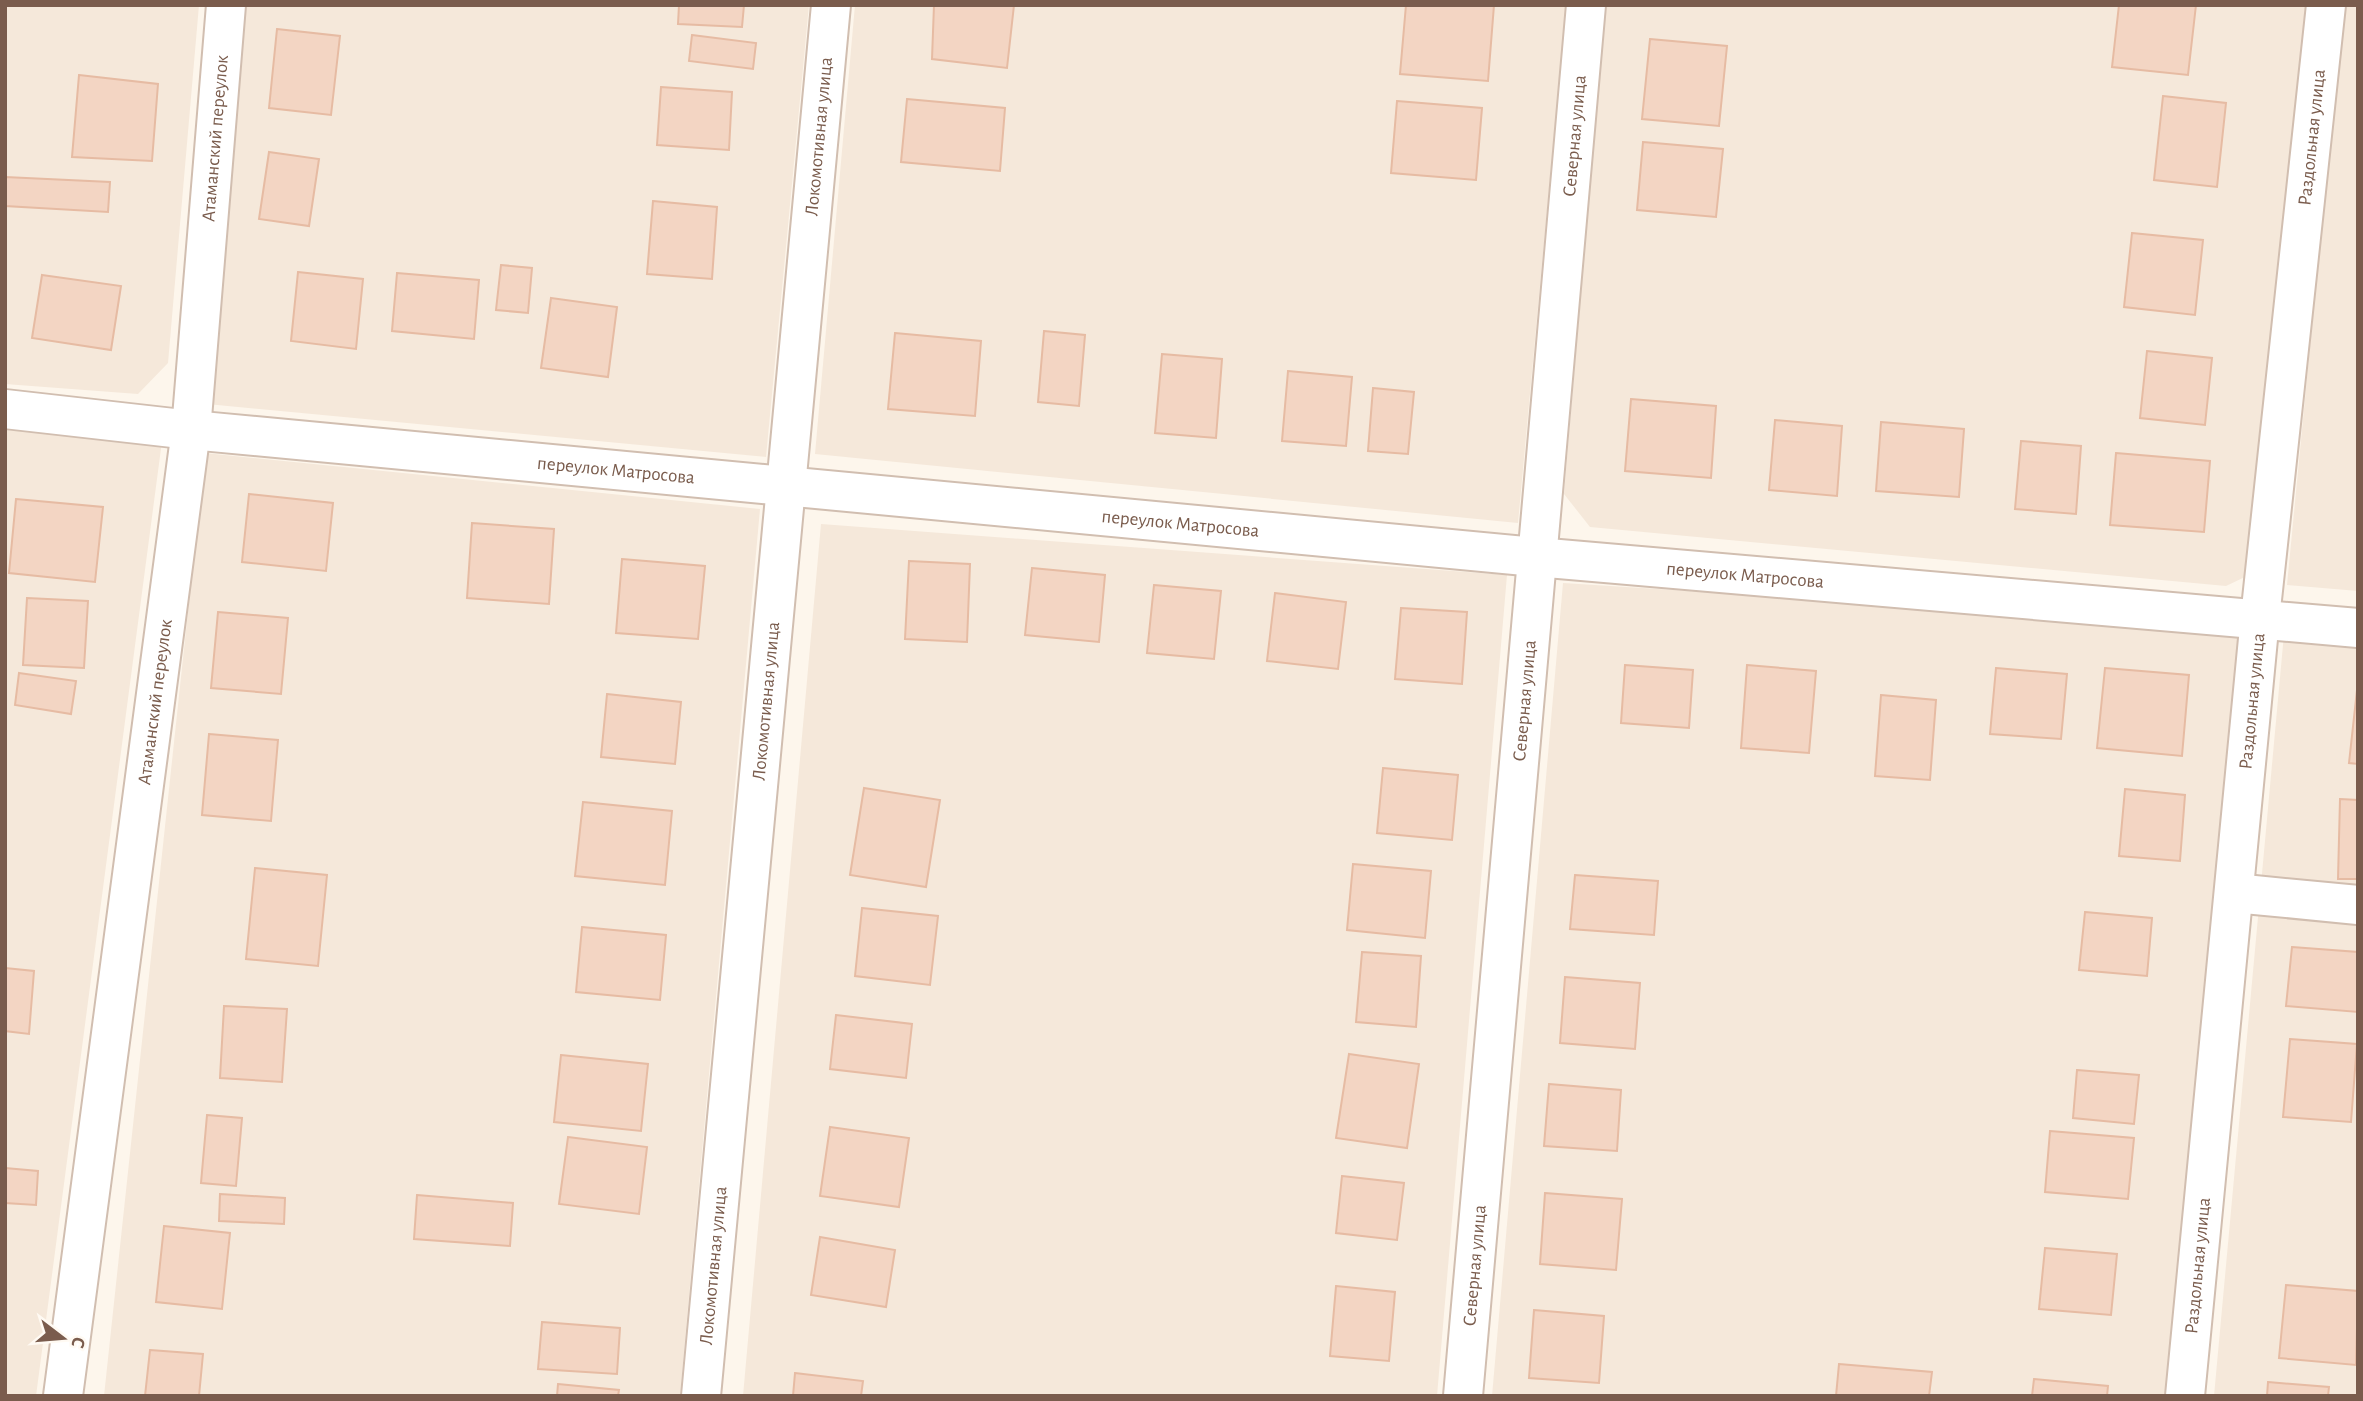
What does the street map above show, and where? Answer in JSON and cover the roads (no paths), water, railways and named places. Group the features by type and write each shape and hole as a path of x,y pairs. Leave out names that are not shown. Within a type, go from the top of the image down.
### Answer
{"street":[{"name":"Атаманский переулок","path":"63,1396 191,430 226,5"},
{"name":"Локомотивная улица","path":"701,1396 831,5"},
{"name":"Северная улица","path":"1463,1396 1586,5"},
{"name":"Раздольная улица","path":"2185,1396 2260,618 2326,5"},
{"name":"переулок Матросова","path":"5,409 191,430 1536,557 2358,628"},
{"path":"2234,893 2358,905"}]}
